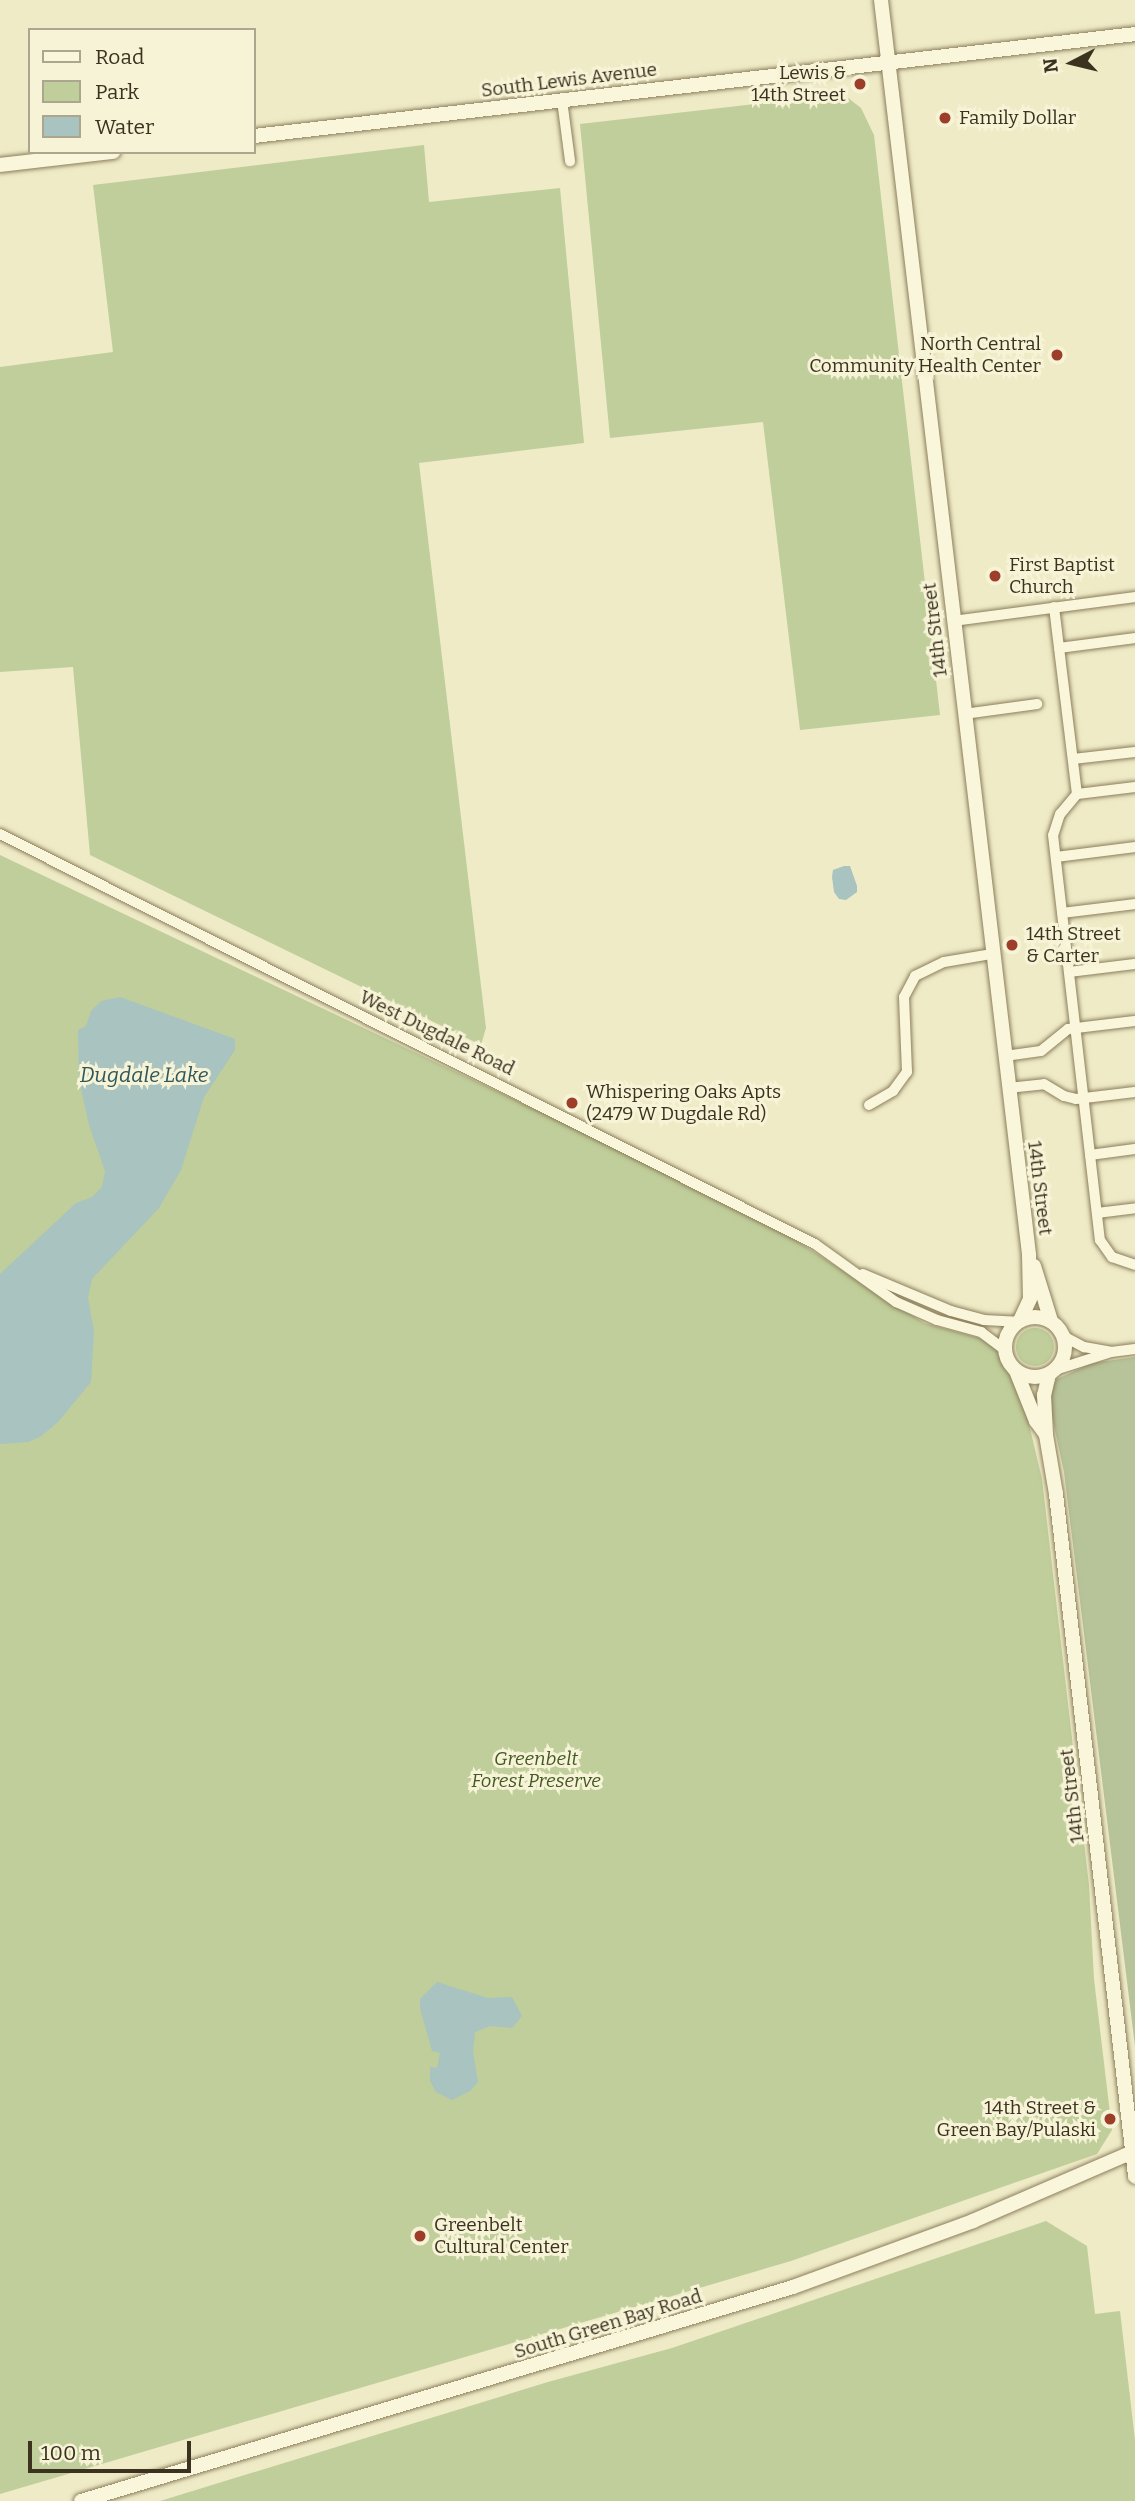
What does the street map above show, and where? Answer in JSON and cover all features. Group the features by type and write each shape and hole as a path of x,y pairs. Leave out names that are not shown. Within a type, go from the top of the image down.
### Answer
{"street":[{"name":"14th Street","path":"881,0 1029,1255 1030,1299 1019,1321"},
{"name":"South Lewis Avenue","path":"256,136 1135,34"},
{"path":"562,100 570,161"},
{"path":"0,165 96,154"},
{"path":"953,621 1135,597"},
{"path":"1054,607 1077,794 1054,826 1056,858 1097,1213 1104,1249 1112,1258 1135,1265"},
{"path":"1059,648 1135,638"},
{"path":"964,714 1037,704"},
{"path":"1073,759 1135,752"},
{"path":"1077,794 1135,788"},
{"name":"West Dugdale Road","path":"0,834 815,1244 854,1271"},
{"path":"1056,858 1135,847"},
{"path":"1062,913 1135,904"},
{"path":"869,1105 893,1091 907,1072 904,997 915,976 944,962 992,954"},
{"path":"1069,972 1135,964"},
{"path":"1004,1056 1041,1051 1062,1031 1135,1021"},
{"path":"1008,1088 1044,1084 1064,1096 1084,1098 1135,1092"},
{"path":"1090,1155 1135,1149"},
{"path":"1097,1213 1135,1208"},
{"name":"14th Street","path":"1029,1255 1051,1321"},
{"path":"854,1271 951,1311 984,1320 1019,1321 1036,1316 1051,1321 1063,1336 1084,1347 1111,1352"},
{"path":"854,1271 896,1302 937,1320 981,1332 1005,1350 1016,1371 1032,1377 1111,1352 1135,1349"},
{"path":"1005,1350 1008,1334 1019,1321"},
{"path":"1052,1372 1064,1354 1063,1336"},
{"name":"14th Street","path":"1016,1371 1036,1421 1046,1435"},
{"name":"14th Street","path":"1052,1372 1044,1395 1046,1435 1056,1494 1135,2176"},
{"name":"South Green Bay Road","path":"80,2501 780,2291 973,2221 1134,2152"}],"green space":[{"path":"843,94 861,108 874,135 940,715 800,730 763,422 610,438 580,124"},
{"path":"424,145 429,202 560,188 584,443 419,463 486,1028 481,1045 90,855 73,667 0,672 0,367 113,352 93,185"},
{"name":"Greenbelt Forest Preserve","path":"0,855 755,1214 924,1323 990,1341 1001,1354 1024,1403 1042,1479 1089,1885 1094,1979 1112,2130 1097,2154 791,2261 0,2494"},
{"path":"1035,1328 1048,1334 1054,1347 1048,1360 1035,1366 1022,1360 1016,1347 1022,1334"},
{"path":"1135,1357 1135,2046 1064,1472 1050,1407 1051,1389 1057,1379 1092,1363"},
{"path":"1046,2221 1087,2246 1095,2314 1120,2311 1135,2440 1135,2501 160,2501 548,2382 672,2348"}],"water":[{"path":"850,866 857,886 857,892 846,900 839,899 834,892 832,877 833,870"},
{"name":"Dugdale Lake","path":"120,997 235,1039 235,1050 204,1097 181,1170 159,1208 92,1279 88,1298 94,1331 91,1382 58,1422 40,1437 28,1442 0,1444 0,1274 76,1203 92,1197 102,1187 105,1171 89,1125 79,1080 78,1030 86,1026 91,1011 101,1001"},
{"path":"437,1982 488,1998 512,1997 522,2016 512,2028 490,2026 475,2032 473,2052 478,2082 470,2091 452,2100 436,2092 430,2081 430,2067 437,2068 440,2053 432,2051 420,2008 420,1999"}],"place":[{"name":"Lewis & 14th Street","path":"860,84"},
{"name":"Family Dollar","path":"945,118"},
{"name":"North Central Community Health Center","path":"1057,355"},
{"name":"First Baptist Church","path":"995,576"},
{"name":"14th Street & Carter","path":"1012,945"},
{"name":"Whispering Oaks Apts (2479 W Dugdale Rd)","path":"572,1103"},
{"name":"14th Street & Green Bay/Pulaski","path":"1110,2119"},
{"name":"Greenbelt Cultural Center","path":"420,2236"}]}
